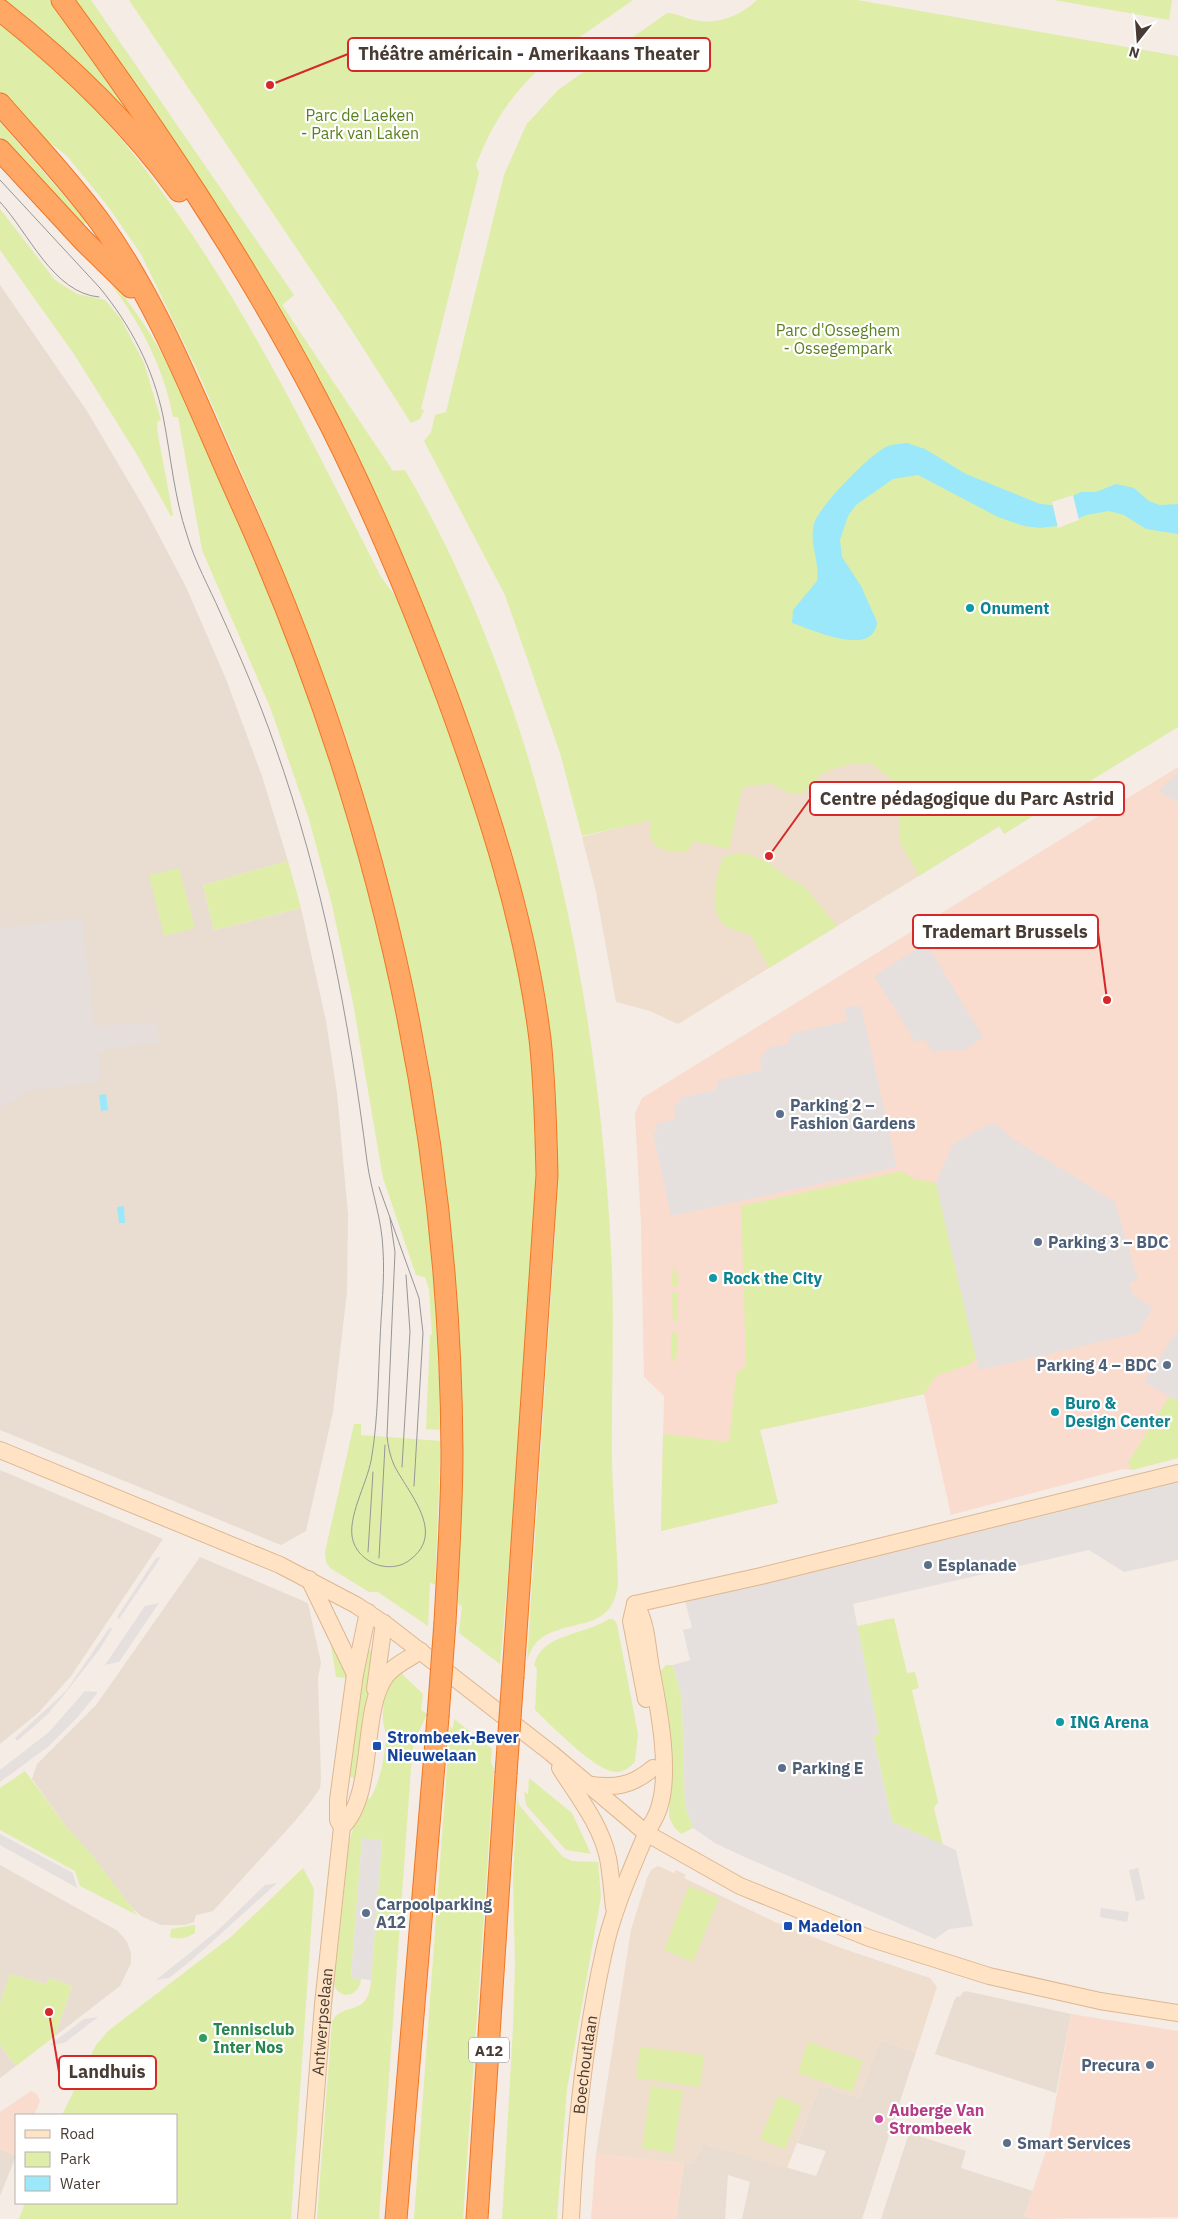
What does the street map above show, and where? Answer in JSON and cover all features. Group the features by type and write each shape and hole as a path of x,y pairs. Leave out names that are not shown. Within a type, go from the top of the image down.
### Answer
{"highway":[{"path":"62,0 154,129 213,222 278,327 336,440"},
{"path":"0,10 48,50 92,91 128,128 176,186 236,273 336,440"},
{"path":"0,104 100,222 155,313 265,555 328,717 362,825 398,968 412,1038 431,1152 446,1296 452,1453 445,1622 396,2219"},
{"path":"0,150 83,240 155,313"},
{"name":"A12","path":"336,440 367,503 413,608 487,805 515,904 538,1023 546,1121 545,1228 506,1774 478,2215"},
{"path":"391,2219 399,2175"}],"main road":[{"path":"0,1450 309,1579 368,1612 551,1753 646,1833 747,1889 894,1946 989,1976 1100,2001 1178,2013"},
{"path":"635,1604 760,1576 1178,1473"},
{"path":"309,1579 355,1674"},
{"path":"635,1604 631,1621 651,1727 653,1768 646,1833"},
{"path":"635,1604 643,1621 662,1739 660,1803 646,1833"},
{"name":"Antwerpselaan","path":"342,1827 338,1820 338,1800 355,1674 368,1612"},
{"name":"Antwerpselaan","path":"306,2219 323,2004 342,1827 351,1814 363,1776 375,1706 384,1623"},
{"name":"Antwerpselaan","path":"375,1706 387,1674 421,1651"},
{"name":"Boechoutlaan","path":"551,1753 591,1816 603,1842 608,1856 614,1914"},
{"path":"587,1784 614,1788 623,1786 639,1779 653,1768"},
{"name":"Boechoutlaan","path":"571,2219 577,2126 584,2062 597,1983 614,1914 646,1833"}],"shaded area":[{"path":"0,285 87,411 146,511 186,587 226,679 262,776 288,861 203,885 214,930 301,908 326,1021 337,1093 348,1214 347,1292 333,1412 306,1531 281,1545 0,1430"},
{"path":"764,668 1000,826 678,1024 650,1011 616,1002 596,892 582,837 652,819"},
{"path":"1178,767 1178,1458 1132,1470 1123,1469 951,1515 924,1394 760,1430 778,1503 661,1531 664,1396 644,1377 641,1225 635,1113 642,1098"},
{"path":"1178,771 1178,803 1159,791"},
{"path":"82,918 95,1026 156,1022 160,1042 107,1049 98,1054 101,1082 28,1091 0,1109 0,928"},
{"path":"926,943 983,1037 965,1050 932,1051 924,1039 916,1043 874,976"},
{"name":"Parking 2 – Fashion Gardens","path":"861,1005 897,1167 671,1216 653,1133 657,1131 656,1124 675,1119 674,1105 681,1104 678,1098 716,1090 718,1080 762,1070 760,1058 768,1048 787,1044 793,1033 847,1021 845,1008"},
{"name":"Parking 3 – BDC","path":"996,1124 1013,1139 1115,1202 1138,1280 1129,1283 1132,1294 1153,1308 1138,1333 979,1370 936,1183 953,1144 987,1125"},
{"name":"Parking 4 – BDC","path":"1178,1329 1178,1401 1144,1382"},
{"path":"0,1470 163,1539 71,1676 38,1713 0,1744"},
{"name":"Parking E","path":"1178,1480 1178,1560 1124,1572 1089,1550 853,1604 879,1734 873,1735 892,1822 956,1850 973,1926 949,1929 935,1939 740,1855 715,1843 693,1828 685,1805 682,1699 673,1665 690,1660 683,1630 692,1628 685,1601"},
{"path":"161,1557 119,1619 117,1617 156,1558"},
{"path":"200,1557 308,1603 321,1663 318,1678 321,1779 320,1788 295,1821 213,1911 196,1915 194,1922 185,1925 161,1925 141,1916 133,1909 64,1824 32,1779 37,1764 96,1705"},
{"path":"159,1603 119,1662 105,1665 145,1606"},
{"path":"110,1627 112,1629 99,1650 63,1696 47,1715 17,1741 15,1738 66,1691"},
{"path":"85,1691 98,1692 76,1719 49,1746 0,1782 0,1770 49,1732"},
{"path":"0,1834 73,1873 77,1888 0,1845"},
{"name":"Carpoolparking A12","path":"362,1838 382,1840 371,1980 351,1978"},
{"path":"0,1865 118,1931 127,1942 131,1953 131,1963 120,1986 55,2036 72,1986 49,1978 46,1984 10,1975 0,2003"},
{"path":"658,1866 674,1873 676,1870 686,1875 684,1878 775,1922 841,1948 930,1978 937,1987 916,2052 880,2040 859,2098 820,2085 787,2168 703,2143 693,2164 596,2154 631,1930 647,1878 651,1870"},
{"path":"1138,1868 1145,1899 1136,1901 1129,1870"},
{"path":"277,1883 194,1958 169,1978 156,1980 217,1931 265,1885"},
{"path":"1101,1908 1129,1912 1127,1922 1100,1917"},
{"path":"966,1991 1071,2014 1056,2093 935,2054 954,2001 957,1996 960,1997"},
{"path":"1071,2014 1178,2031 1178,2217 1034,2219 1024,2216 1048,2145"},
{"path":"98,2017 64,2043 50,2045 84,2019"},
{"path":"880,2040 916,2052 862,2219 742,2219 750,2182 728,2175 725,2219 676,2219 684,2163 693,2164 703,2143 816,2176 826,2151 797,2143 820,2085 859,2098"},
{"path":"0,2045 16,2066 0,2078"},
{"path":"31,2091 37,2094 40,2101 34,2114 15,2114 15,2156 0,2149 0,2112"},
{"path":"909,2133 966,2151 961,2168 1033,2191 1024,2216 1034,2219 881,2219"},
{"path":"0,2149 15,2156 15,2158 0,2196"},
{"path":"596,2154 684,2163 676,2219 591,2219"}],"green space":[{"path":"0,0 51,0 136,120 131,125"},
{"path":"69,0 91,0 294,295 282,305 393,471 405,470 451,557 491,650 525,747 553,847 575,948 592,1050 604,1151 612,1276 612,1462 618,1583 614,1599 607,1611 598,1618 550,1633 537,1642 527,1660 555,1233 556,1108 549,1020 526,905 507,836 426,611 369,487"},
{"name":"Parc de Laeken - Park van Laken","path":"129,0 633,0 582,35 540,69 521,87 490,134 476,165 479,173 421,409 424,410 420,419 411,423 349,326"},
{"name":"Parc d'Osseghem - Ossegempark","path":"757,0 857,0 1178,56 1178,727 1004,834 999,826 919,876 899,840 899,793 896,783 872,764 854,763 833,769 820,775 813,785 800,794 790,794 772,784 751,785 742,788 729,849 693,841 689,850 678,852 666,851 656,846 652,841 649,830 652,820 582,836 560,753 505,595 424,441 431,432 435,415 446,412 504,175 526,125 558,90 667,13 699,21 717,21 742,11"},
{"path":"1054,0 1172,0 1169,20"},
{"path":"0,19 58,71 91,104 136,157 216,271 285,391 381,577 396,597 440,704 478,812 516,949 533,1063 537,1171 519,1452 500,1664 459,1633 462,1606 458,1604 463,1419 455,1270 442,1157 427,1055 405,953 375,835 347,740 265,527 198,372 141,254 107,205 67,156 33,130 0,93"},
{"path":"0,122 87,222 83,225 0,139"},
{"path":"0,209 55,280 77,294 105,300 121,319 144,363 161,420 157,422 158,435 173,515 171,516 136,453 74,354 0,250"},
{"path":"115,285 137,314 174,376 220,476 306,689 332,763 355,838 394,999 422,1163 434,1272 440,1430 426,1429 430,1335 432,1335 429,1289 425,1277 416,1275 383,1178 353,1003 332,905 309,819 270,707 202,550 178,417 173,417 158,365 133,317 113,287"},
{"path":"745,853 768,862 785,876 804,886 837,926 769,968 751,935 725,925 719,919 716,911 716,882 724,857"},
{"path":"288,861 301,908 214,930 203,885"},
{"path":"179,868 195,928 164,936 149,875"},
{"path":"902,1171 914,1179 936,1183 976,1357 971,1364 936,1376 924,1394 760,1430 778,1503 661,1531 663,1434 729,1442 736,1375 746,1365 741,1206"},
{"path":"673,1264 678,1276 677,1287 672,1286"},
{"path":"678,1292 678,1320 673,1322 672,1293"},
{"path":"677,1332 677,1355 673,1362 671,1360 671,1334"},
{"path":"1169,1397 1178,1401 1178,1458 1132,1470 1128,1463"},
{"path":"354,1424 361,1424 361,1435 441,1441 435,1585 430,1582 428,1626 378,1592 369,1592 330,1568 326,1562 325,1552"},
{"path":"894,1618 907,1673 915,1672 919,1688 912,1690 938,1802 934,1808 943,1845 892,1822 873,1735 879,1734 857,1626"},
{"path":"609,1619 613,1619 617,1624 638,1734 635,1761 630,1767 619,1772 608,1770 590,1760 535,1710 537,1668 534,1665 538,1655 554,1641 599,1625"},
{"path":"335,1644 348,1678 336,1677 331,1646"},
{"path":"366,1647 375,1654 360,1761 355,1778 345,1776"},
{"path":"666,1665 673,1665 682,1699 685,1805 693,1828 681,1834 674,1827 669,1817 671,1745 660,1672"},
{"path":"401,1673 423,1694 421,1710 427,1714 414,1742 412,1754 379,2219 317,2219 332,2021 344,2011 361,2005 366,2000 371,1980 382,1840 362,1839 351,1978 361,1979 360,1985 354,1992 345,1995 337,1990 334,1985 349,1843 362,1796 370,1799 379,1777 386,1738 383,1706 389,1687"},
{"path":"454,1719 492,1749 491,1762 494,1769 463,2219 414,2219 450,1726 453,1729"},
{"path":"25,1771 64,1824 93,1856 137,1915 80,1886 75,1871 0,1830 0,1788"},
{"path":"529,1778 572,1813 591,1854 566,1850 526,1805 524,1792 528,1794"},
{"path":"517,1794 519,1805 563,1857 572,1861 598,1862 601,1897 567,2089 557,2219 502,2219 513,2028 515,1964 513,1879"},
{"name":"Tennisclub Inter Nos","path":"303,1868 314,1889 291,2219 19,2219 25,2204 178,2204 178,2114 62,2114 96,2045 108,2031 232,1936"},
{"path":"689,1886 719,1898 693,1962 664,1950"},
{"path":"195,1925 195,1933 192,1935 180,1938 170,1937 171,1929"},
{"path":"10,1974 46,1984 49,1978 72,1986 55,2036 16,2066 0,2045 0,2003"},
{"path":"808,2042 863,2061 852,2092 798,2073"},
{"path":"640,2047 704,2055 700,2087 636,2078"},
{"path":"651,2086 683,2091 673,2153 642,2148"},
{"path":"778,2096 802,2106 785,2149 760,2139"}],"water":[{"path":"907,443 925,449 966,474 1040,504 1052,505 1081,492 1096,492 1116,484 1134,488 1149,501 1160,505 1178,504 1178,534 1146,529 1124,515 1109,511 1087,515 1057,526 1040,528 1024,526 998,517 918,475 893,479 856,505 848,516 840,540 842,557 861,586 877,622 873,633 865,639 841,639 792,623 793,610 817,581 818,574 813,531 814,524 825,505 846,481 880,450 895,444"},
{"path":"106,1094 108,1110 101,1111 99,1095"},
{"path":"124,1206 125,1223 119,1223 117,1207"}],"pier":[{"path":"1073,495 1079,520 1058,528 1052,502"}],"tram line":[{"path":"0,180 100,288 122,317 147,364 159,398 179,506 190,545 262,712 292,797 307,848 343,1003 369,1172 381,1227 383,1250 383,1284 374,1441 370,1465 353,1517 352,1536 355,1547 366,1559 376,1564 390,1567 401,1565 411,1559 421,1548 425,1537 425,1525 421,1512 394,1465 389,1451 387,1436 395,1252 390,1218"},
{"path":"0,202 43,260 55,273 68,285 83,293 99,297"},
{"path":"379,1187 419,1298 423,1333 414,1486"},
{"path":"402,1467 410,1332 406,1275"},
{"path":"379,1558 385,1445"},
{"path":"368,1552 373,1472"}],"place":[{"name":"Théâtre américain - Amerikaans Theater","path":"270,85"},
{"name":"Onument","path":"970,608"},
{"name":"Centre pédagogique du Parc Astrid","path":"769,856"},
{"name":"Trademart Brussels","path":"1107,1000"},
{"name":"Parking 2 – Fashion Gardens","path":"780,1114"},
{"name":"Parking 3 – BDC","path":"1038,1242"},
{"name":"Rock the City","path":"713,1278"},
{"name":"Parking 4 – BDC","path":"1167,1365"},
{"name":"Buro & Design Center","path":"1055,1412"},
{"name":"Esplanade","path":"928,1565"},
{"name":"ING Arena","path":"1060,1722"},
{"name":"Strombeek-Bever Nieuwelaan","path":"377,1746"},
{"name":"Parking E","path":"782,1768"},
{"name":"Carpoolparking A12","path":"366,1913"},
{"name":"Madelon","path":"788,1926"},
{"name":"Landhuis","path":"49,2012"},
{"name":"Tennisclub Inter Nos","path":"203,2038"},
{"name":"Precura","path":"1150,2065"},
{"name":"Auberge Van Strombeek","path":"879,2119"},
{"name":"Smart Services","path":"1007,2143"}]}
